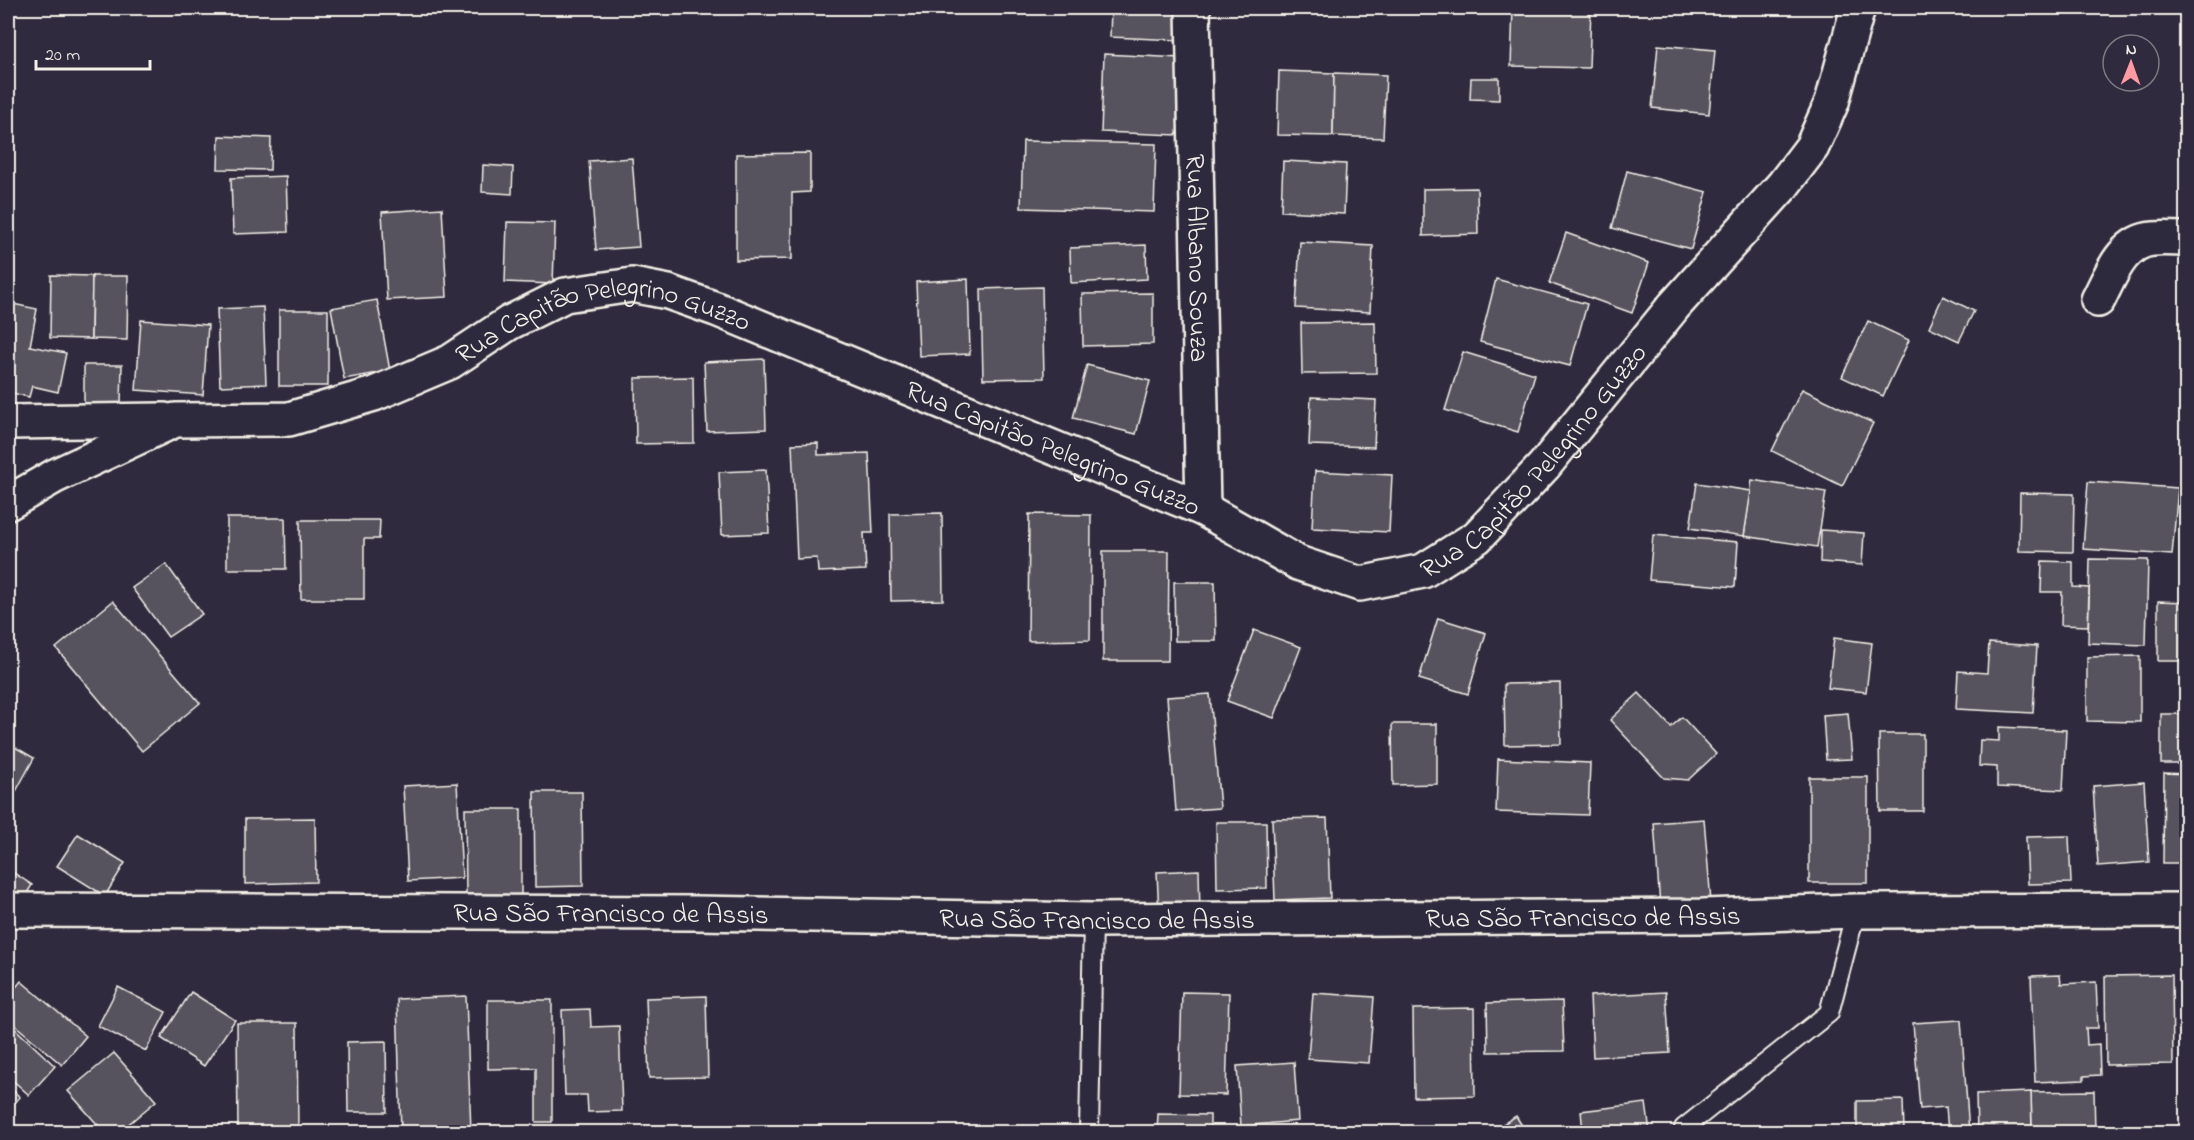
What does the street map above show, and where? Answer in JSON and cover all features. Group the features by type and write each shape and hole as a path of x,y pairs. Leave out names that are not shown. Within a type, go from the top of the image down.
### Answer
{"street":[{"name":"Rua Albano Souza","path":"1193,8 1203,509"},
{"name":"Rua Capitão Pelegrino Guzzo","path":"8,503 55,476 175,420 289,419 374,394 450,362 509,323 565,295 632,285 668,292 716,309 1203,509 1298,563 1360,584 1423,572 1477,537 1544,466 1674,306 1783,185 1812,147 1832,102 1858,8"},
{"path":"2098,300 2120,259 2133,246 2151,239 2187,240"},
{"path":"8,422 175,420"},
{"name":"Rua São Francisco de Assis","path":"8,910 696,913 1093,920 1703,916 1856,910 2187,910"}],"lane":[{"path":"1684,1128 1829,1013 1856,910"},
{"path":"1089,1132 1093,920"}],"building":[{"path":"1111,8 1180,8 1179,40 1110,37"},
{"path":"1513,8 1591,8 1589,68 1511,66"},
{"path":"1645,8 1711,8 1710,13"},
{"path":"1658,45 1715,50 1709,114 1652,108"},
{"path":"1104,54 1181,58 1178,135 1101,132"},
{"path":"1279,71 1334,73 1333,136 1277,135"},
{"path":"1334,73 1386,75 1383,138 1333,136"},
{"path":"1471,78 1499,78 1499,100 1470,99"},
{"path":"219,136 271,138 270,170 218,169"},
{"path":"1023,141 1156,144 1154,212 1021,208"},
{"path":"810,153 810,192 792,193 792,259 736,260 736,154"},
{"path":"632,158 639,247 596,250 589,161"},
{"path":"1283,161 1346,164 1344,214 1281,211"},
{"path":"483,165 513,167 512,194 482,192"},
{"path":"1627,171 1707,192 1691,249 1612,228"},
{"path":"286,176 288,232 233,234 231,178"},
{"path":"1477,188 1478,234 1423,236 1423,189"},
{"path":"442,208 447,297 387,300 382,212"},
{"path":"507,222 555,223 553,284 505,282"},
{"path":"1566,233 1649,263 1632,313 1549,283"},
{"path":"1300,242 1373,246 1370,312 1296,308"},
{"path":"1146,245 1147,279 1071,283 1070,248"},
{"path":"51,275 92,276 91,339 50,338"},
{"path":"92,276 128,276 127,340 91,339"},
{"path":"968,279 970,354 919,356 916,282"},
{"path":"1496,279 1587,304 1570,366 1480,342"},
{"path":"1042,287 1044,378 983,379 981,289"},
{"path":"1153,293 1153,344 1083,346 1082,294"},
{"path":"1943,296 1974,311 1959,341 1929,327"},
{"path":"377,300 390,371 344,379 331,308"},
{"path":"8,303 37,309 30,346 66,353 58,392 32,386 29,397 8,392"},
{"path":"263,307 266,384 220,386 217,309"},
{"path":"279,310 328,310 328,386 279,386"},
{"path":"141,320 208,325 203,395 136,390"},
{"path":"1868,321 1909,340 1883,396 1842,377"},
{"path":"1375,322 1376,373 1302,374 1301,323"},
{"path":"1463,352 1535,374 1518,432 1445,410"},
{"path":"764,359 766,429 707,431 704,362"},
{"path":"84,365 122,365 121,404 84,404"},
{"path":"1087,365 1150,381 1136,434 1073,418"},
{"path":"693,377 694,443 636,444 635,378"},
{"path":"1802,389 1873,423 1842,486 1772,451"},
{"path":"1311,397 1376,400 1374,447 1309,445"},
{"path":"818,443 818,455 869,453 873,533 864,533 866,570 818,572 817,558 797,559 792,444"},
{"path":"766,470 769,533 722,535 719,472"},
{"path":"1315,471 1392,475 1389,532 1312,528"},
{"path":"1752,480 1826,492 1817,547 1744,536"},
{"path":"2088,482 2178,488 2172,555 2083,549"},
{"path":"1697,483 1751,491 1744,536 1690,528"},
{"path":"2020,493 2074,494 2073,552 2019,551"},
{"path":"942,513 943,600 891,601 890,514"},
{"path":"1029,514 1091,515 1090,640 1028,641"},
{"path":"227,518 285,518 286,569 227,569"},
{"path":"300,520 380,520 379,539 364,539 364,599 301,599"},
{"path":"1821,530 1864,533 1862,565 1820,562"},
{"path":"1653,535 1738,542 1735,587 1649,580"},
{"path":"1103,551 1169,551 1168,661 1103,661"},
{"path":"2090,559 2148,560 2146,645 2088,643"},
{"path":"2042,561 2073,562 2073,587 2089,588 2088,626 2061,625 2062,592 2041,592"},
{"path":"166,564 202,614 168,637 132,588"},
{"path":"1174,582 1215,582 1216,641 1175,641"},
{"path":"113,601 200,703 142,751 56,648"},
{"path":"2158,601 2186,602 2186,661 2158,661"},
{"path":"1438,618 1486,633 1468,694 1419,679"},
{"path":"1254,630 1301,647 1274,718 1227,701"},
{"path":"1834,638 1872,643 1866,692 1828,688"},
{"path":"1989,643 2037,646 2033,713 1956,709 1958,671 1987,673"},
{"path":"2140,656 2140,722 2087,721 2087,657"},
{"path":"1560,683 1561,744 1505,745 1504,684"},
{"path":"1639,693 1671,727 1682,717 1716,754 1688,780 1664,778 1610,720"},
{"path":"1210,694 1220,808 1176,811 1167,697"},
{"path":"1848,713 1852,759 1826,760 1823,715"},
{"path":"2161,714 2186,714 2186,764 2161,764"},
{"path":"1392,724 1437,724 1437,784 1393,785"},
{"path":"1999,727 2066,730 2063,790 1997,787 1997,767 1979,766 1980,740 1999,741"},
{"path":"1879,734 1923,734 1923,811 1880,811"},
{"path":"8,743 34,758 14,795 8,791"},
{"path":"1498,759 1590,763 1588,815 1496,812"},
{"path":"2164,773 2186,774 2186,863 2163,863"},
{"path":"1809,777 1868,777 1868,883 1809,883"},
{"path":"2144,782 2149,862 2098,866 2093,786"},
{"path":"457,783 462,878 408,881 403,786"},
{"path":"534,792 582,792 583,886 535,887"},
{"path":"465,809 521,809 521,895 466,895"},
{"path":"315,818 316,882 245,884 245,819"},
{"path":"1327,818 1330,898 1275,900 1272,819"},
{"path":"1704,819 1711,902 1660,906 1654,823"},
{"path":"1216,822 1266,822 1267,888 1217,889"},
{"path":"78,834 125,863 105,896 57,866"},
{"path":"2069,836 2071,883 2028,884 2026,837"},
{"path":"8,869 32,885 18,907 8,900"},
{"path":"1199,870 1200,914 1159,915 1157,872"},
{"path":"2060,975 2061,984 2096,982 2098,1028 2086,1028 2087,1045 2099,1044 2100,1075 2084,1076 2084,1080 2035,1082 2031,976"},
{"path":"2172,975 2173,1064 2106,1065 2105,976"},
{"path":"21,981 86,1036 62,1065 8,1019 8,997"},
{"path":"118,987 166,1012 146,1051 98,1026"},
{"path":"191,992 235,1020 204,1066 161,1038"},
{"path":"1182,992 1229,993 1226,1095 1179,1094"},
{"path":"1666,992 1670,1053 1593,1057 1590,996"},
{"path":"1313,993 1374,997 1369,1063 1308,1059"},
{"path":"466,996 471,1132 401,1132 397,999"},
{"path":"706,996 708,1077 649,1078 646,998"},
{"path":"488,1000 552,1000 552,1122 536,1122 536,1068 488,1069"},
{"path":"1562,1001 1564,1051 1488,1052 1487,1003"},
{"path":"1474,1008 1475,1096 1414,1097 1413,1009"},
{"path":"590,1009 591,1027 619,1026 622,1111 588,1112 587,1095 565,1095 562,1010"},
{"path":"1961,1020 1969,1132 1948,1132 1946,1107 1920,1109 1913,1023"},
{"path":"8,1022 55,1066 29,1095 8,1076"},
{"path":"237,1023 297,1023 298,1132 238,1132"},
{"path":"386,1041 387,1112 348,1112 347,1042"},
{"path":"114,1053 156,1101 119,1132 104,1132 68,1091"},
{"path":"1294,1062 1298,1121 1241,1126 1237,1066"},
{"path":"8,1086 20,1097 8,1110"},
{"path":"2094,1091 2095,1132 2032,1132 2031,1092"},
{"path":"2031,1092 2032,1132 1977,1132 1976,1094"},
{"path":"1903,1100 1904,1132 1857,1132 1857,1101"},
{"path":"1646,1103 1650,1132 1583,1132 1581,1111"},
{"path":"1158,1114 1210,1115 1210,1132 1157,1132"},
{"path":"1516,1116 1526,1132 1490,1132"}]}
